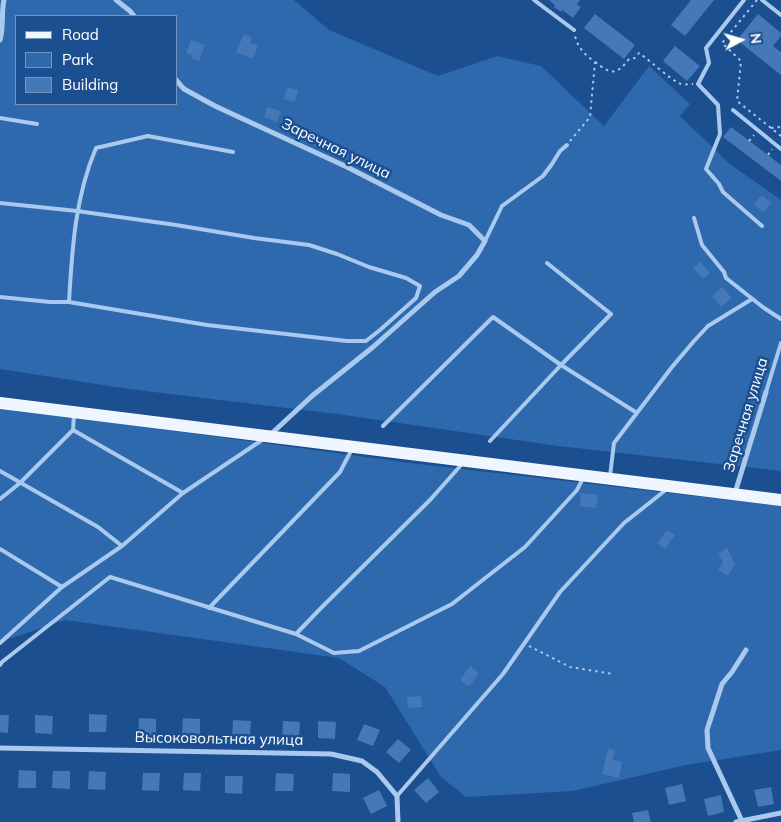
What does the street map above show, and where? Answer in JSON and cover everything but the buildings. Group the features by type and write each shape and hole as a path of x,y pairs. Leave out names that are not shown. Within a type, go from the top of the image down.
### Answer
{"main road":[{"path":"0,403 781,500"}],"street":[{"path":"0,40 2,32 1,10 4,0"},
{"path":"116,0 133,15"},
{"name":"Заречная улица","path":"178,82 184,89 215,106 347,167 441,215 469,225 485,241"},
{"path":"267,436 435,292 459,276 477,255 485,241"},
{"name":"Заречная улица","path":"735,494 766,392"},
{"path":"746,650 722,684 707,730 708,748 739,821 781,812"},
{"name":"Высоковольтная улица","path":"0,748 331,754 362,761 378,772 396,796"},
{"path":"396,796 398,822"}],"lane":[{"path":"534,0 574,30"},
{"path":"744,0 706,48 709,63 698,84 718,104 720,134 706,169 719,184 722,192 762,226"},
{"path":"762,0 781,15"},
{"path":"733,110 781,149"},
{"path":"0,118 37,124"},
{"path":"69,302 77,212 88,167 96,148 148,136 233,152"},
{"path":"485,241 502,206 543,176 560,151 567,145"},
{"path":"0,203 176,225 309,246 406,278 420,286 416,298 366,341 347,341 207,325 69,302 0,297"},
{"path":"694,218 702,245 724,272 726,278 781,319"},
{"path":"490,441 611,314 547,263"},
{"path":"610,478 614,443 672,368 708,326 752,299"},
{"path":"383,426 493,317 561,365 637,413"},
{"name":"Заречная улица","path":"766,392 781,343"},
{"path":"0,499 73,430 74,412"},
{"path":"73,430 183,493"},
{"path":"0,643 62,588 122,546 183,493 267,436"},
{"path":"209,608 340,472 354,446"},
{"path":"296,634 430,500 465,460"},
{"path":"0,471 98,527 122,546"},
{"path":"0,665 110,577 296,634 334,653 359,651 452,604 525,547 577,490 584,476"},
{"path":"396,796 503,674 560,592 624,523 670,486"},
{"path":"0,549 62,588"}],"path":[{"path":"756,0 722,43 741,60 737,101 781,136"},
{"path":"574,30 577,43 583,54 611,72 616,72 625,65 629,58 635,58 639,53 683,85 698,84"},
{"path":"567,145 590,117 595,62"},
{"path":"771,128 781,127"},
{"path":"525,644 570,666 613,674"}],"green space":[{"path":"0,0 294,0 329,30 438,76 497,56 541,66 604,126 649,66 690,104 680,116 731,165 781,200 781,471 558,446 337,414 129,389 0,369"},
{"path":"0,409 410,463 781,506 781,750 686,765 573,791 466,797 441,777 385,687 339,658 65,620 0,642"}]}
